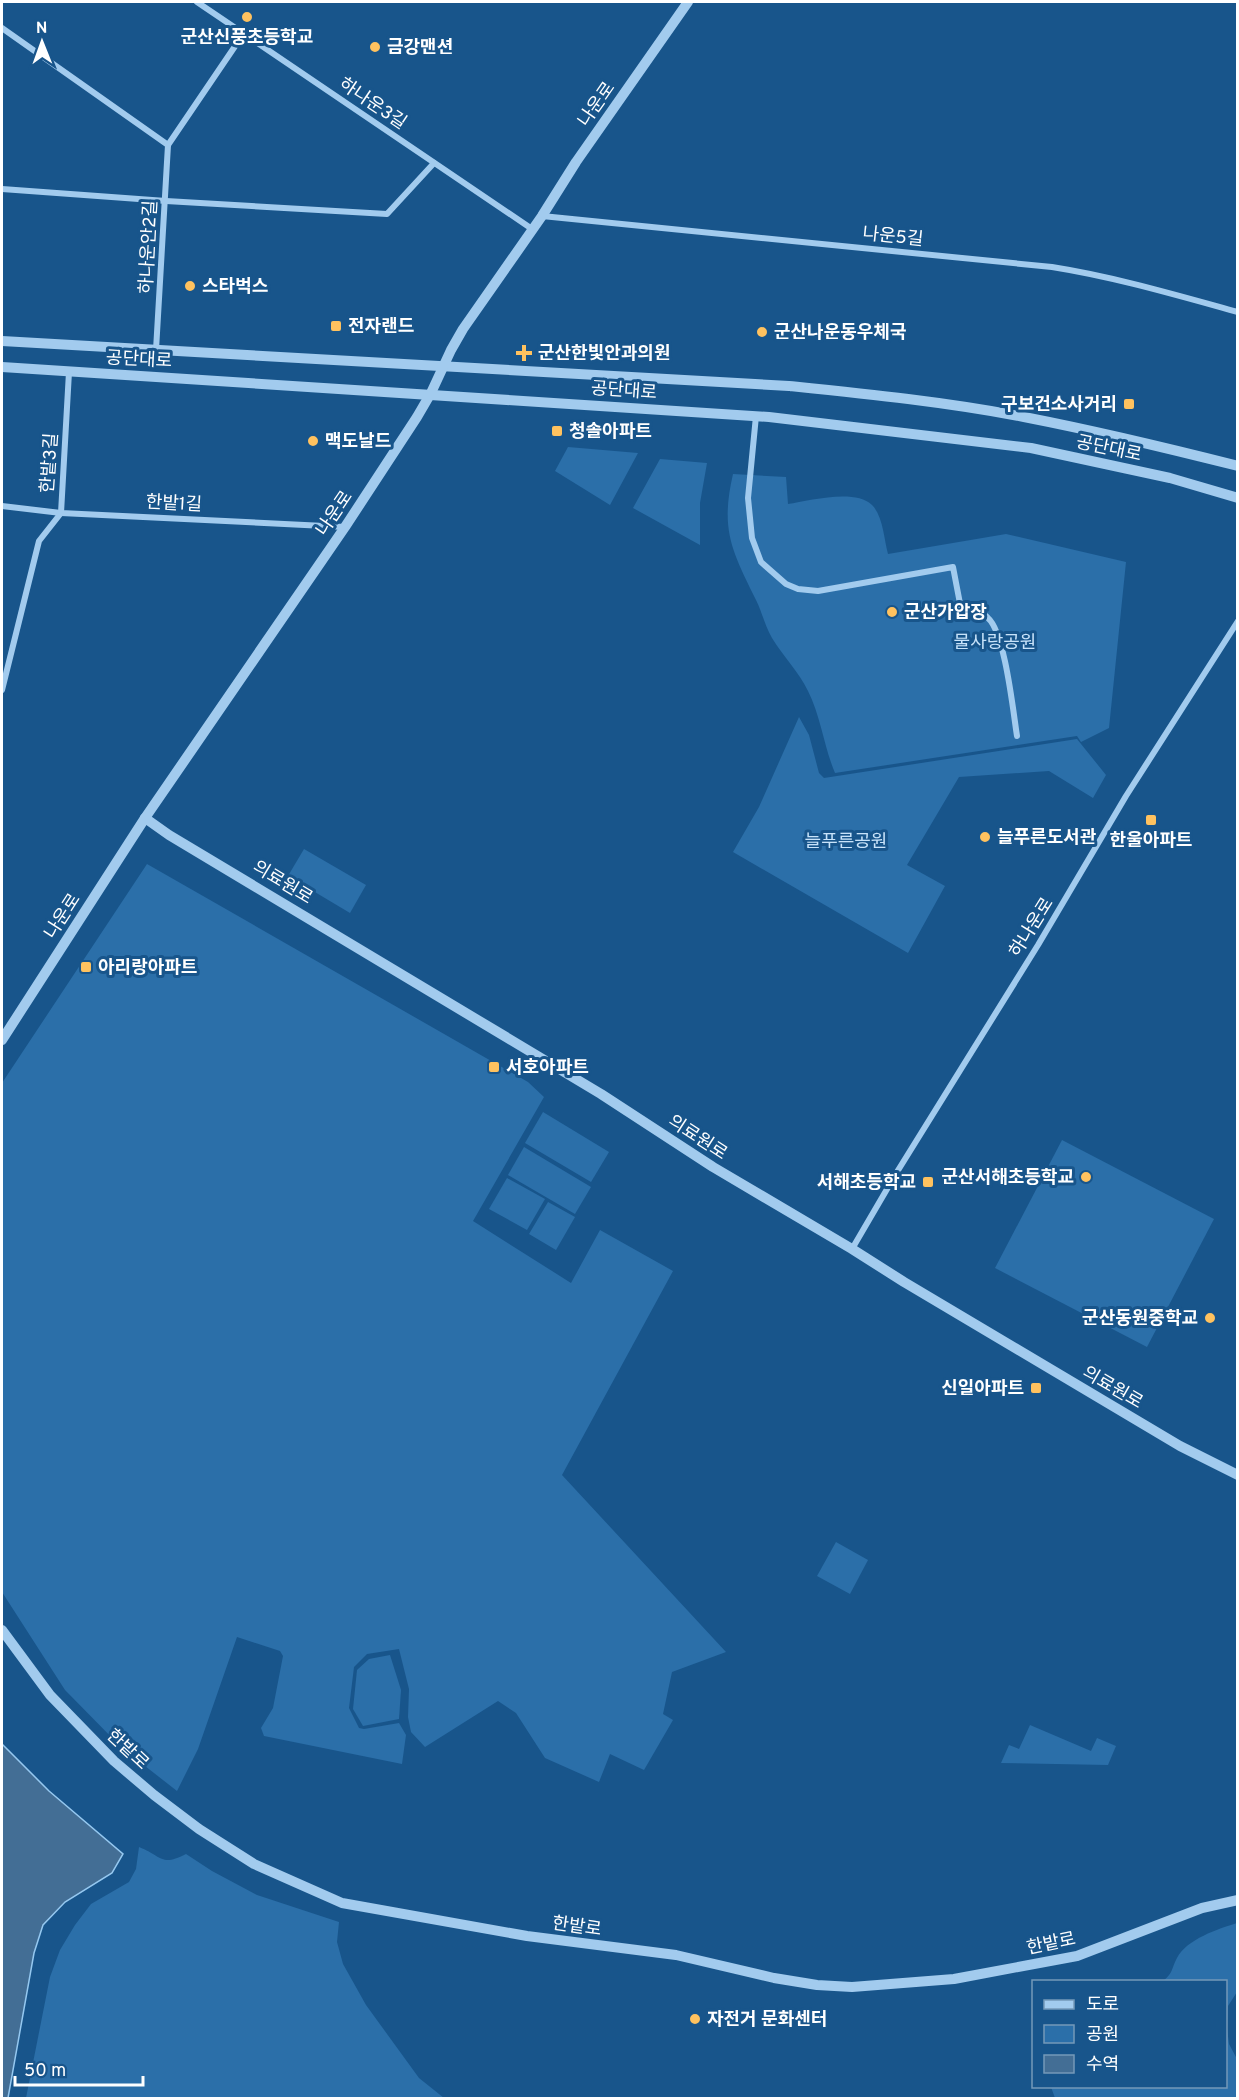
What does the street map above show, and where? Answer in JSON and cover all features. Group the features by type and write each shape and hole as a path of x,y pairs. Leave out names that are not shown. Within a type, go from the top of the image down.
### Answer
{"street":[{"name":"하나운3길","path":"197,2 532,229"},
{"name":"나운로","path":"2,1040 145,818 345,527 431,393 463,329 688,2"},
{"path":"2,28 168,145 244,33"},
{"name":"하나운안2길","path":"156,350 168,145"},
{"path":"2,189 387,214 434,163"},
{"name":"나운5길","path":"542,216 1052,267 1167,292 1238,312"},
{"name":"공단대로","path":"2,341 789,386 901,398 1023,417 1140,441 1238,466"},
{"name":"공단대로","path":"2,367 431,393 756,416 1031,448 1170,478 1238,498"},
{"name":"한밭3길","path":"2,690 39,541 61,513 69,372"},
{"path":"756,416 748,516 752,538 761,562 786,584 798,589 818,591 953,567 962,614 982,613 989,618 999,638 1017,736"},
{"name":"한밭1길","path":"2,506 61,513 345,527"},
{"name":"하나운로","path":"852,1249 897,1172 1038,945 1126,796 1238,621"},
{"name":"의료원로","path":"145,818 601,1094 722,1173 1180,1446 1238,1475"},
{"name":"한밭로","path":"2,1630 50,1695 114,1761 154,1795 199,1829 254,1864 342,1903 527,1936 676,1955 774,1978 852,1988 954,1978 1077,1956 1202,1908 1238,1900"}],"green space":[{"path":"568,447 638,453 610,505 555,471"},
{"path":"660,459 707,463 700,503 700,545 633,508"},
{"name":"물사랑공원","path":"733,474 786,477 788,504 843,496 864,500 872,505 879,515 888,554 1006,534 1126,562 1109,728 1081,742 1077,736 835,773 808,691 776,645 740,568 728,526 729,493"},
{"name":"늘푸른공원","path":"799,717 809,735 819,773 824,778 1077,739 1106,775 1093,798 1049,771 959,777 907,865 945,886 908,953 733,852 759,807"},
{"path":"304,849 366,885 350,913 288,876"},
{"path":"147,864 528,1082 544,1097 473,1221 571,1283 600,1230 673,1271 562,1475 726,1652 672,1672 663,1714 673,1720 644,1770 610,1754 599,1782 545,1758 516,1713 498,1701 425,1747 411,1732 408,1717 409,1689 399,1649 367,1654 354,1667 349,1708 359,1728 399,1723 406,1735 402,1764 264,1736 261,1728 273,1708 283,1656 280,1651 237,1637 198,1749 177,1791 122,1748 65,1690 2,1592 2,1083"},
{"path":"543,1112 609,1152 591,1182 525,1143"},
{"path":"1062,1140 1214,1219 1147,1347 995,1268"},
{"path":"524,1147 591,1187 575,1214 508,1175"},
{"path":"507,1178 545,1199 527,1230 489,1209"},
{"path":"548,1202 575,1217 556,1250 529,1234"},
{"path":"836,1542 868,1560 850,1594 817,1576"},
{"path":"390,1655 401,1690 399,1719 363,1726 353,1709 357,1670 369,1659"},
{"path":"1030,1725 1091,1751 1097,1738 1116,1746 1108,1765 1001,1763 1009,1745 1019,1749"},
{"path":"139,1847 166,1860 186,1854 257,1895 339,1922 337,1942 343,1964 366,2005 419,2078 444,2098 26,2098 50,1977 60,1950 91,1904 129,1882 136,1869"},
{"path":"1237,1923 1237,1992 1228,2006 1227,2028 1227,1980 1164,1980 1171,1973 1177,1958 1188,1945 1221,1928"},
{"path":"1227,2028 1229,2044 1237,2059 1237,2098 1055,2098 1051,2088 1227,2088"}],"water":[{"path":"2,1744 49,1791 123,1854 112,1873 65,1902 43,1925 34,1953 8,2098 2,2098"}],"place":[{"name":"군산신풍초등학교","path":"247,17"},
{"name":"금강맨션","path":"375,47"},
{"name":"스타벅스","path":"190,286"},
{"name":"전자랜드","path":"336,326"},
{"name":"군산나운동우체국","path":"762,332"},
{"name":"군산한빛안과의원","path":"524,353"},
{"name":"구보건소사거리","path":"1129,404"},
{"name":"청솔아파트","path":"557,431"},
{"name":"맥도날드","path":"313,441"},
{"name":"군산가압장","path":"892,612"},
{"name":"한울아파트","path":"1151,820"},
{"name":"늘푸른도서관","path":"985,837"},
{"name":"아리랑아파트","path":"86,967"},
{"name":"서호아파트","path":"494,1067"},
{"name":"군산서해초등학교","path":"1086,1177"},
{"name":"서해초등학교","path":"928,1182"},
{"name":"군산동원중학교","path":"1210,1318"},
{"name":"신일아파트","path":"1036,1388"},
{"name":"자전거 문화센터","path":"695,2019"}]}
